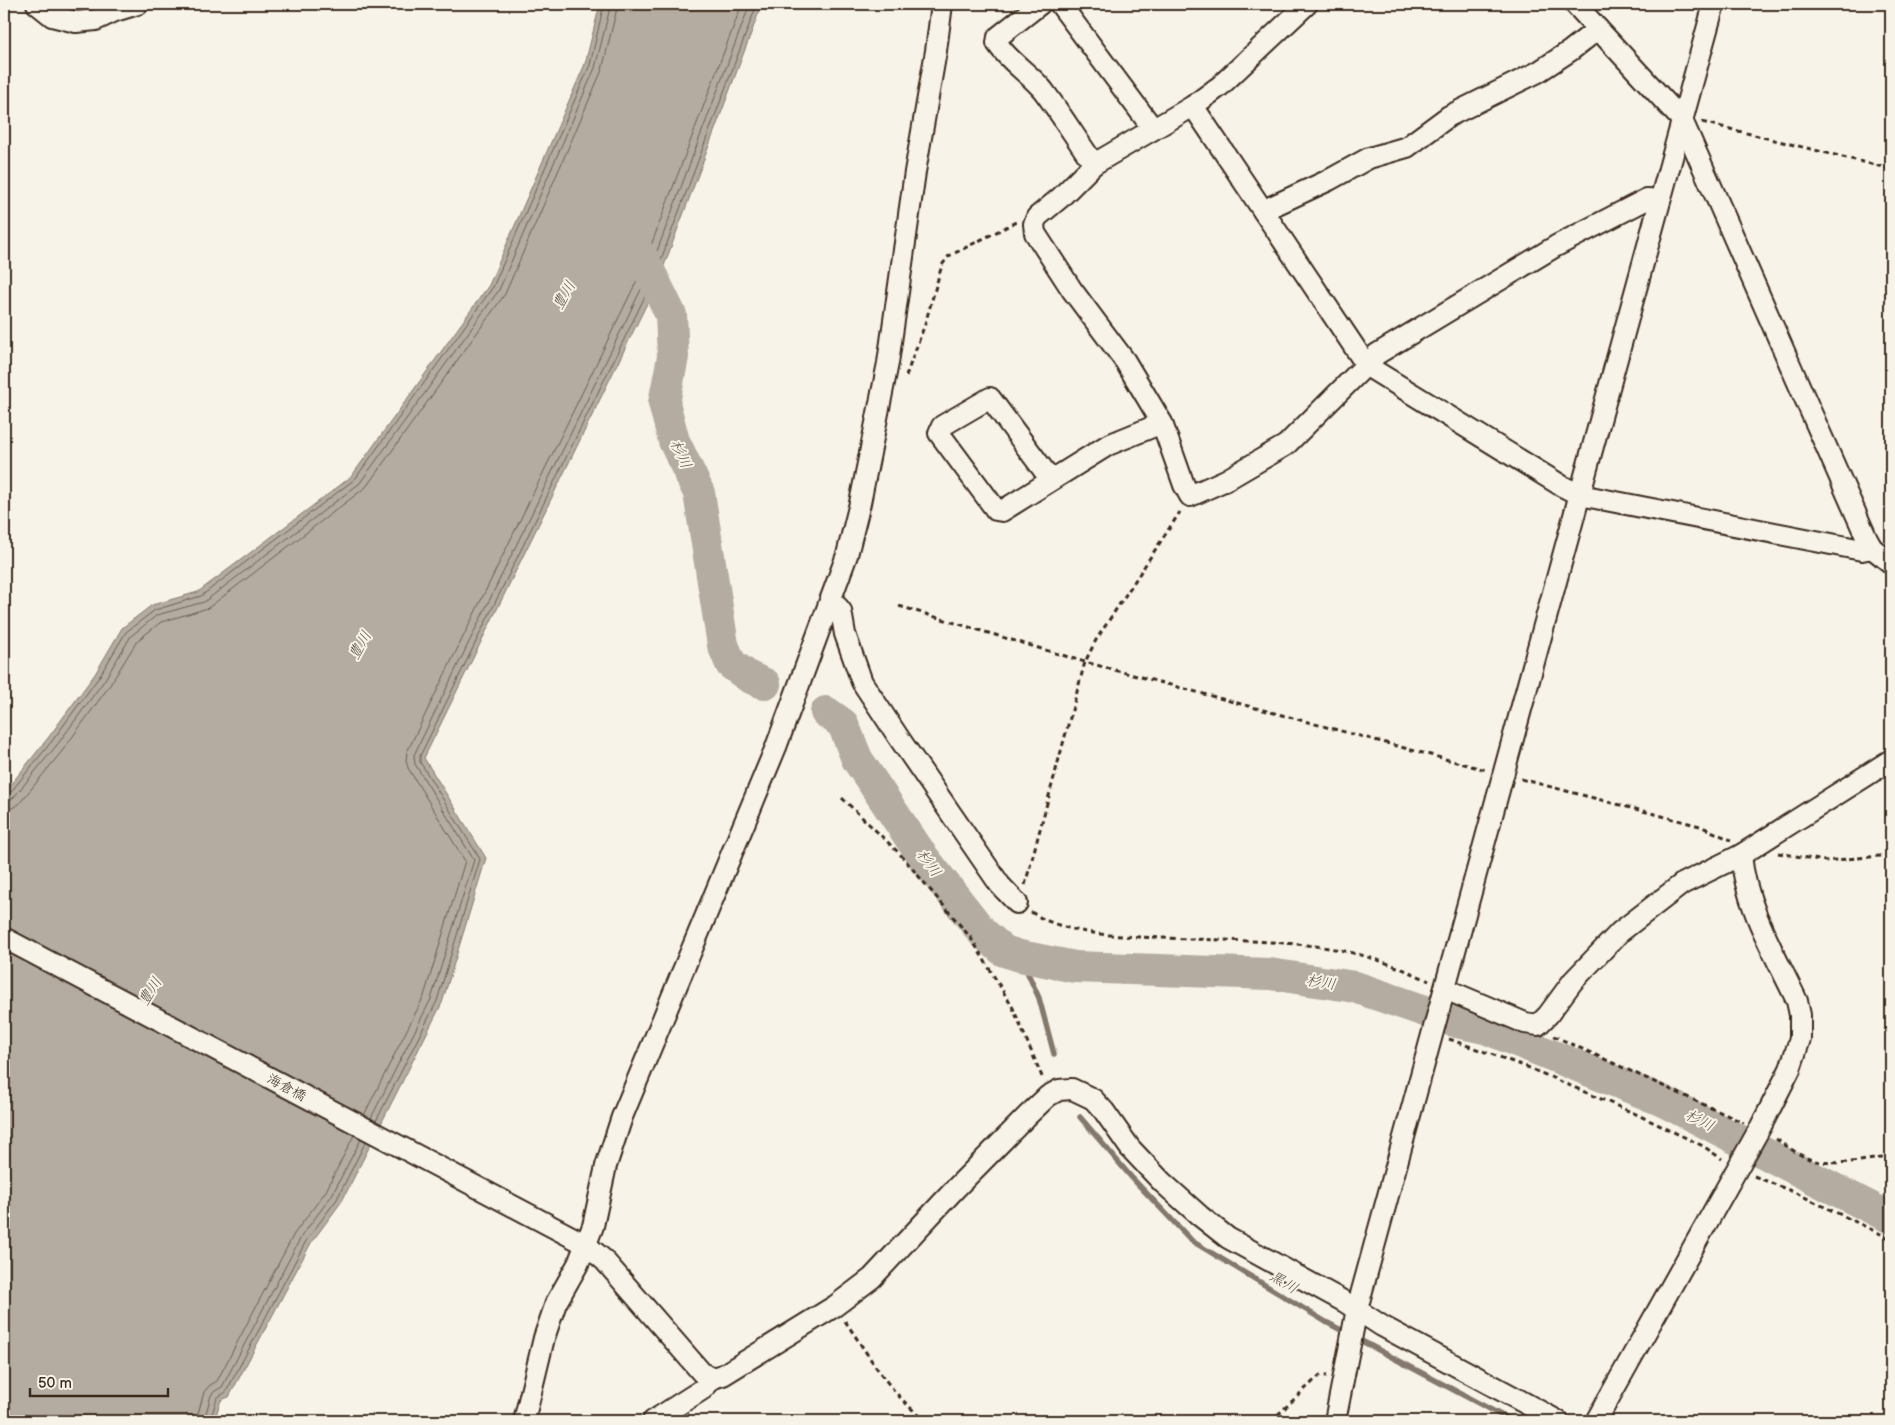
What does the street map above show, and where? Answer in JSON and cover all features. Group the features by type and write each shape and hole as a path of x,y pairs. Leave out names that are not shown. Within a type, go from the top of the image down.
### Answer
{"street":[{"path":"37,4 52,16 76,22 96,20 115,11 138,4"},
{"path":"524,1421 544,1338 556,1303 578,1264 578,1240 593,1226 606,1166 622,1118 776,747 847,555 860,503 888,363 915,172 936,52 942,4"},
{"path":"1040,4 998,37 997,43 1004,55 1042,90 1094,164"},
{"path":"1060,4 1152,130"},
{"path":"1307,4 1220,86 1192,106 1094,164 1060,198 1037,216 1034,224 1034,233 1072,290 1125,361 1162,423 1184,485 1190,496 1226,480 1286,445 1378,354 1556,246 1647,199 1660,200"},
{"path":"1575,4 1682,120 1872,548 1891,563"},
{"path":"1335,1421 1356,1316 1714,4"},
{"path":"1264,212 1369,158 1407,146 1455,113 1538,72 1570,51 1598,29"},
{"path":"1192,106 1367,366 1562,486 1580,495 1862,550 1872,548"},
{"path":"1051,480 990,398 942,426 939,433 996,510 1002,511 1108,445 1162,423"},
{"path":"831,599 841,610 845,634 862,682 900,741 1000,885 1017,903"},
{"path":"1443,994 1525,1023 1538,1024 1548,1015 1573,981 1620,932 1682,884 1741,855 1891,760"},
{"path":"1596,1421 1757,1132 1790,1069 1800,1039 1800,1015 1796,1001 1754,913 1743,875 1741,855"},
{"name":"海倉橋","path":"4,938 578,1240 604,1260 702,1373 713,1378"},
{"path":"653,1421 703,1389 713,1378 723,1375 835,1306 872,1278 955,1189 1048,1096 1058,1090 1072,1089 1093,1099 1104,1111 1130,1148 1162,1182 1228,1238 1356,1316 1382,1326 1558,1421"}],"path":[{"path":"1682,120 1692,119 1891,169"},
{"path":"904,384 926,324 942,265 949,256 1012,223 1020,221 1034,224"},
{"path":"1190,496 1096,640 1085,662 1025,885 1017,903 1044,921 1084,932 1127,937 1305,944 1350,951 1404,969 1443,994"},
{"path":"899,606 1085,662 1700,826 1733,841 1741,855"},
{"path":"842,798 899,853 971,938 1013,1008 1048,1096"},
{"path":"1761,842 1774,852 1824,862 1891,855"},
{"path":"1538,1024 1547,1033 1757,1132 1803,1156 1820,1162 1846,1162 1891,1157"},
{"path":"1433,1037 1445,1038 1527,1067 1638,1115 1703,1146 1738,1166 1891,1239"},
{"path":"835,1306 885,1379 905,1404 927,1421"},
{"path":"1271,1421 1320,1375 1342,1379"}],"water":[{"name":"豊川","path":"600,4 762,4 659,279 424,758 486,858 442,1003 342,1201 311,1243 229,1397 221,1400 214,1421 4,1421 4,793 48,738 95,674 122,628 152,605 198,592 351,477 489,285 585,64"}],"waterway":[{"name":"杉川","path":"633,247 643,258 671,315 673,357 664,403 674,441 699,493 723,645 731,664 749,677 765,684"},
{"name":"杉川","path":"826,712 843,724 857,759 923,857 983,933 1004,951 1075,967 1270,974 1355,987 1457,1022 1485,1028 1663,1101 1891,1218"},
{"name":"黒川","path":"1020,956 1039,998 1054,1054"},
{"name":"黒川","path":"1080,1117 1132,1178 1192,1241 1326,1322 1512,1421"}]}
